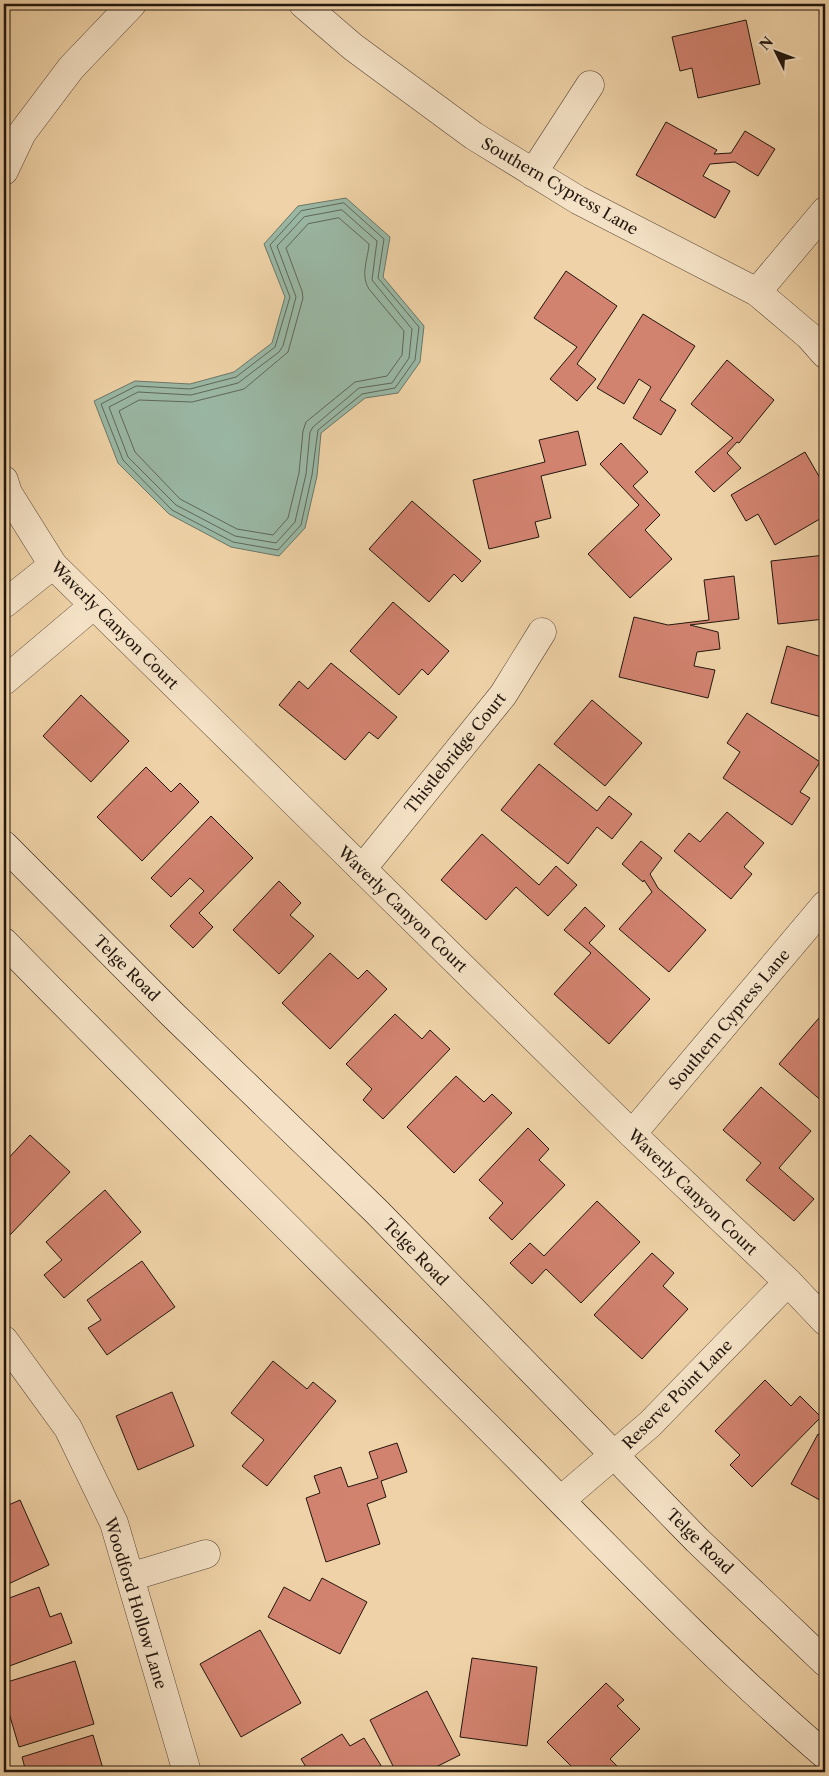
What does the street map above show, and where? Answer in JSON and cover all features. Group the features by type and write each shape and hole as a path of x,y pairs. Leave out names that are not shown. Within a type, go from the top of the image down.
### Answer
{"street":[{"path":"4,171 22,133 66,75 132,4"},
{"name":"Southern Cypress Lane","path":"303,4 353,47 474,136 578,200 757,292 809,336 825,354"},
{"path":"533,173 590,85"},
{"path":"757,292 825,211"},
{"name":"Waverly Canyon Court","path":"4,480 8,493 53,565 632,1134 788,1282 825,1321"},
{"path":"4,604 53,565"},
{"path":"4,681 94,606"},
{"name":"Thistlebridge Court","path":"362,869 503,695 542,632"},
{"name":"Telge Road","path":"4,845 172,1014 376,1211 697,1540 825,1662"},
{"name":"Southern Cypress Lane","path":"632,1134 825,905"},
{"path":"4,942 130,1071 775,1712 825,1755"},
{"name":"Reserve Point Lane","path":"561,1500 650,1424 788,1282"},
{"name":"Woodford Hollow Lane","path":"4,1340 68,1428 114,1523 187,1772"},
{"path":"130,1577 206,1554"}],"water":[{"path":"346,198 390,237 383,277 424,326 420,362 398,393 365,398 321,433 317,476 305,528 279,556 231,547 169,514 118,463 94,401 135,381 190,384 234,372 272,343 285,297 264,244 298,206"}],"building":[{"path":"4,4 12,6 4,16"},
{"path":"746,20 760,84 698,98 692,68 680,71 672,37"},
{"path":"666,122 717,150 714,154 731,153 745,131 775,149 758,176 735,162 710,164 703,176 730,191 715,218 636,175"},
{"path":"566,271 617,306 577,364 596,379 577,401 550,379 577,347 534,318"},
{"path":"643,314 695,346 660,400 676,410 661,435 633,418 651,387 639,379 624,404 597,388"},
{"path":"727,360 774,400 739,443 737,442 727,453 741,468 714,492 695,472 733,438 691,404"},
{"path":"578,431 586,465 541,476 551,518 535,522 539,537 489,549 473,480 545,462 539,440"},
{"path":"621,443 648,472 633,486 660,515 645,530 672,559 630,598 588,554 639,505 600,464"},
{"path":"805,452 825,484 825,516 775,545 758,514 746,521 731,495"},
{"path":"412,501 481,561 462,582 454,574 429,602 369,549"},
{"path":"825,555 825,619 778,624 771,561"},
{"path":"734,576 739,619 690,625 718,632 720,649 697,652 694,666 715,670 708,698 619,677 634,617 668,625 709,620 704,580"},
{"path":"393,602 449,651 428,675 422,669 399,695 350,651"},
{"path":"787,646 825,658 825,718 771,703"},
{"path":"331,663 397,717 378,739 369,732 345,760 279,705 299,681 308,689"},
{"path":"81,695 129,741 91,782 43,736"},
{"path":"592,700 642,743 605,786 554,744"},
{"path":"747,713 820,762 800,792 810,798 792,825 723,778 740,752 727,743"},
{"path":"539,764 597,811 609,796 632,814 612,839 597,827 568,864 501,810"},
{"path":"146,767 171,792 180,783 199,802 142,861 97,817"},
{"path":"727,812 764,843 744,867 752,874 731,899 674,851 689,833 700,842"},
{"path":"211,816 253,858 199,913 213,927 193,948 170,926 204,891 190,878 171,897 151,878"},
{"path":"482,834 539,885 556,866 577,885 548,916 516,887 486,920 441,880"},
{"path":"641,841 662,858 650,874 658,888 706,930 669,972 619,929 652,892 644,880 643,882 622,864"},
{"path":"279,881 301,903 290,915 314,936 279,974 233,930"},
{"path":"585,907 605,926 589,943 650,999 609,1044 554,994 591,953 564,930"},
{"path":"330,953 358,979 367,970 387,989 330,1049 282,1003"},
{"path":"395,1014 422,1039 430,1030 450,1049 383,1119 363,1100 372,1089 346,1064"},
{"path":"819,1018 825,1023 824,1103 779,1064"},
{"path":"456,1076 484,1102 492,1094 512,1113 454,1173 407,1127"},
{"path":"761,1087 811,1131 779,1168 814,1199 794,1221 746,1180 761,1163 723,1130"},
{"path":"528,1128 549,1149 539,1160 565,1185 512,1240 489,1218 503,1203 479,1180"},
{"path":"30,1135 70,1172 10,1235 4,1229 4,1163"},
{"path":"105,1190 141,1232 64,1298 44,1275 62,1260 46,1242"},
{"path":"597,1201 640,1242 581,1303 546,1269 532,1284 510,1263 530,1243 544,1256"},
{"path":"652,1253 674,1273 663,1286 688,1309 642,1359 594,1315"},
{"path":"142,1261 175,1307 107,1355 88,1328 101,1320 87,1300"},
{"path":"273,1361 307,1389 313,1382 336,1401 267,1486 242,1466 264,1440 231,1413"},
{"path":"765,1380 791,1406 800,1396 821,1417 752,1487 730,1465 740,1455 715,1431"},
{"path":"172,1392 194,1446 138,1470 116,1416"},
{"path":"818,1434 825,1438 825,1503 791,1484"},
{"path":"397,1443 407,1472 381,1481 386,1497 367,1504 380,1544 326,1562 306,1498 320,1493 314,1476 341,1467 348,1487 378,1478 369,1452"},
{"path":"20,1500 49,1565 4,1586 4,1507"},
{"path":"322,1578 367,1602 340,1654 268,1617 284,1587 310,1601"},
{"path":"39,1587 50,1617 61,1613 72,1643 4,1668 4,1600"},
{"path":"260,1630 301,1703 241,1737 200,1664"},
{"path":"472,1658 537,1667 527,1746 460,1737"},
{"path":"75,1661 94,1724 19,1747 4,1696 4,1683"},
{"path":"606,1683 624,1700 617,1706 640,1729 610,1759 623,1772 577,1772 547,1742"},
{"path":"427,1691 460,1755 428,1772 396,1772 370,1720"},
{"path":"342,1734 350,1746 364,1738 385,1772 309,1772 301,1759"},
{"path":"93,1735 104,1772 26,1772 22,1757"}]}
